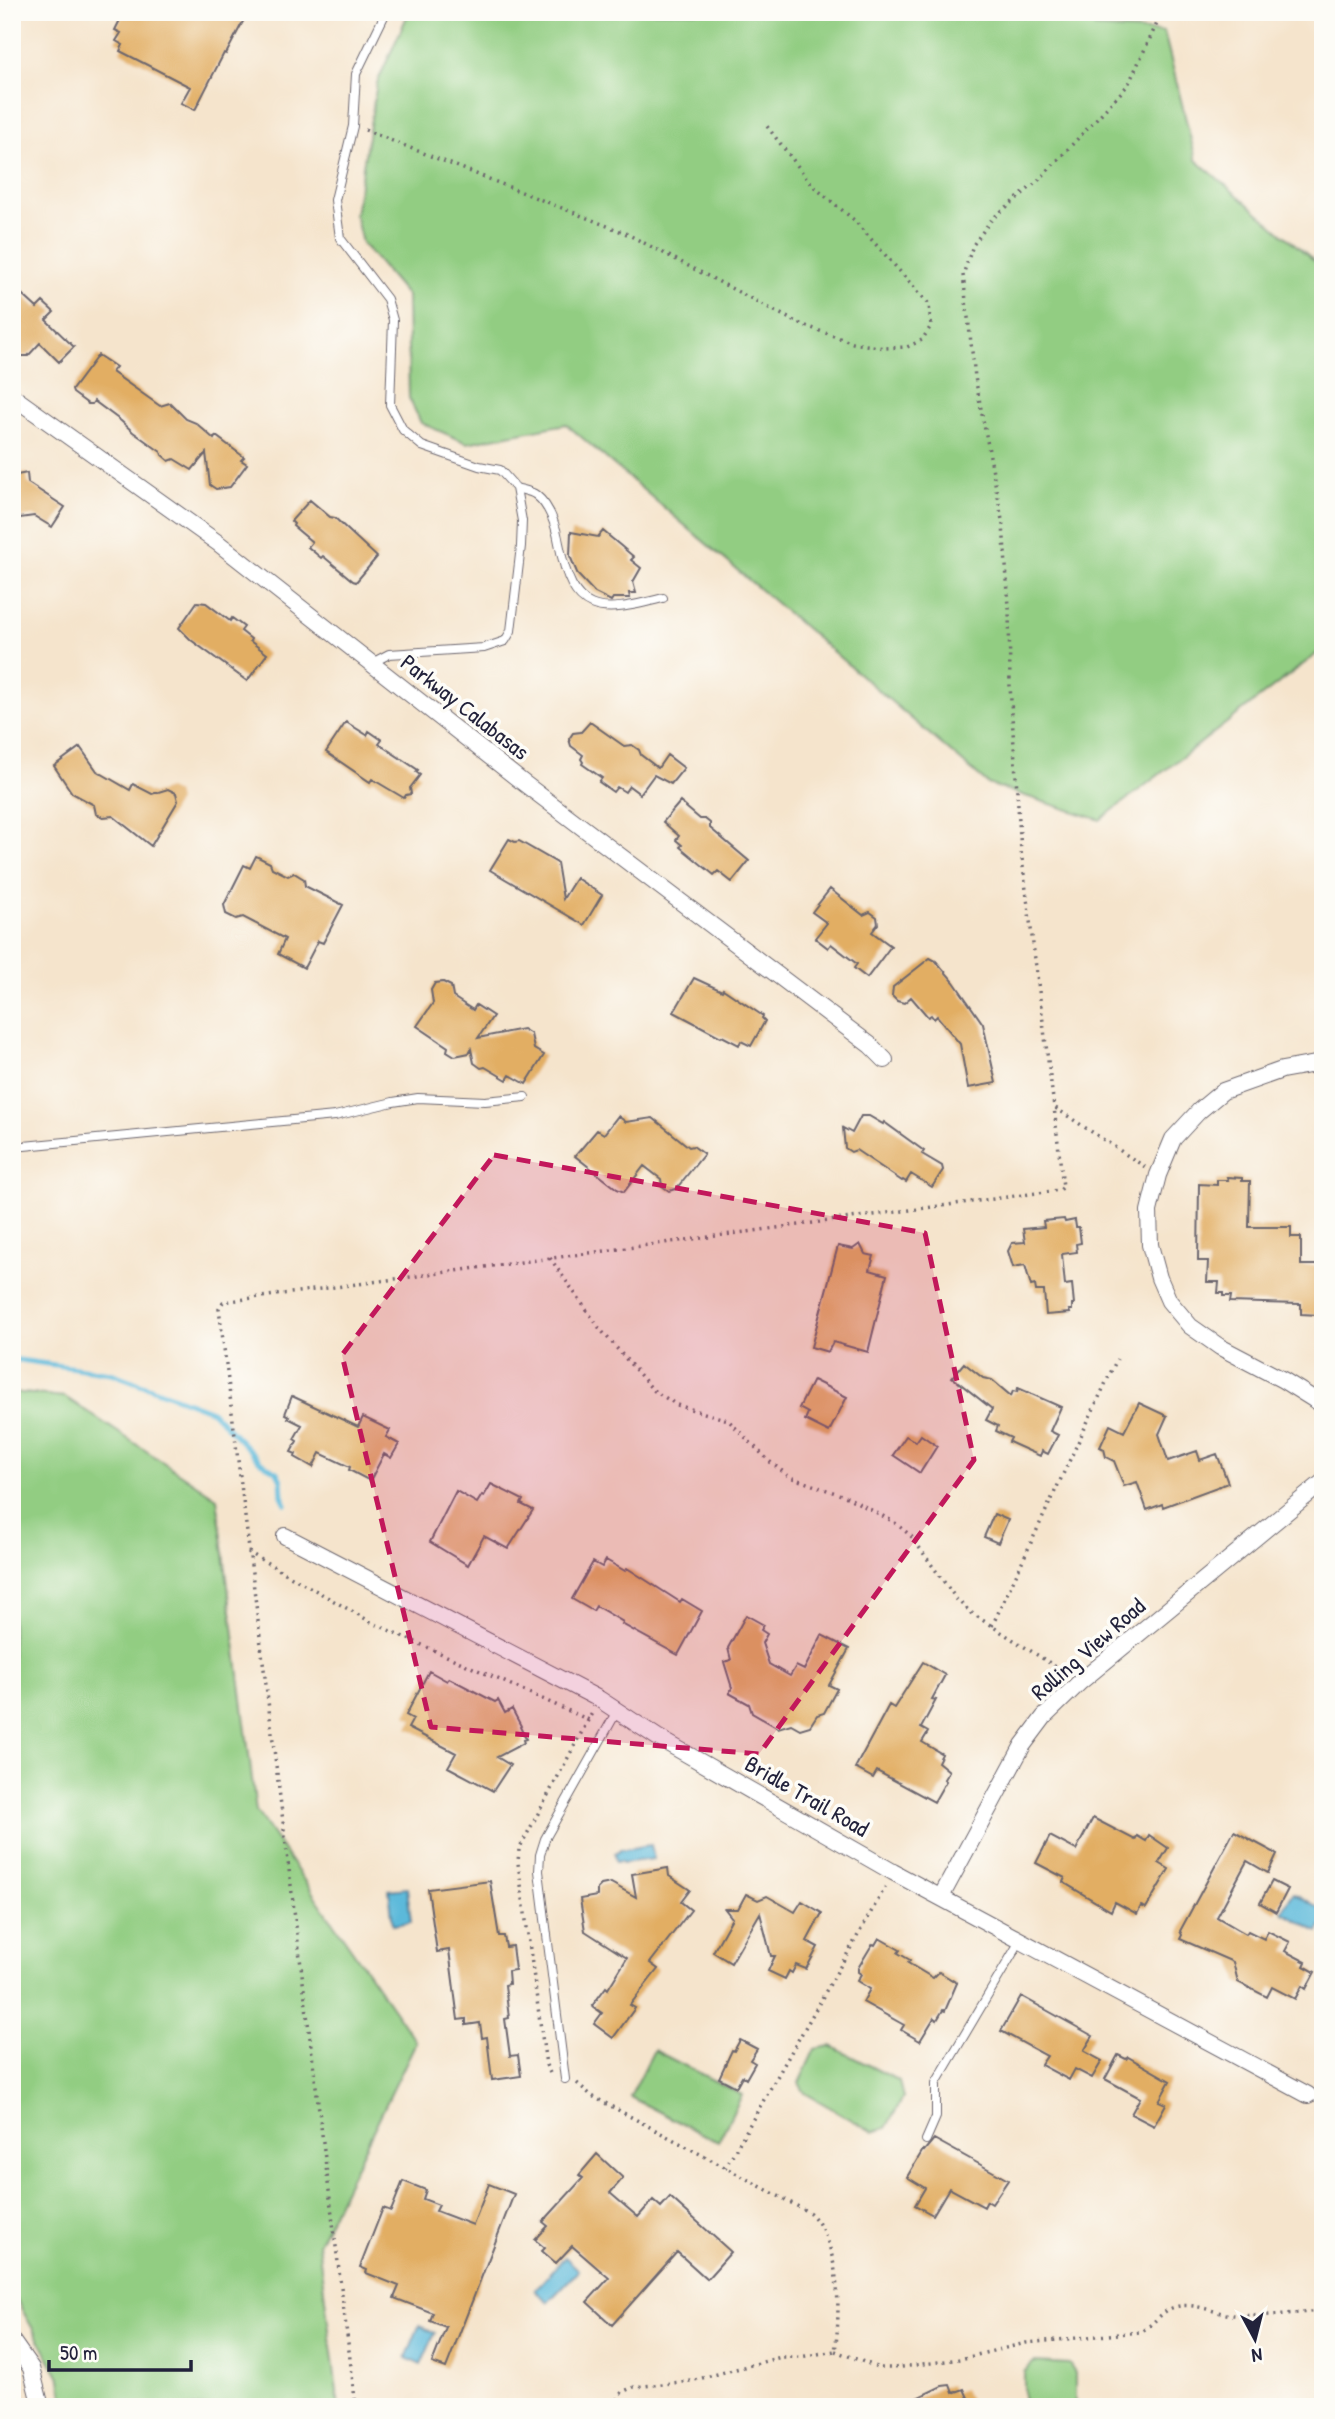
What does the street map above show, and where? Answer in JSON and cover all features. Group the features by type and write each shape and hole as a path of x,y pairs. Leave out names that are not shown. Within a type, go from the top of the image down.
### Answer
{"street":[{"name":"Parkway Calabasas","path":"12,396 209,536 521,781 885,1059"},
{"path":"1321,1063 1282,1070 1223,1091 1199,1111 1173,1139 1158,1175 1149,1211 1150,1245 1159,1278 1169,1301 1190,1326 1220,1347 1283,1380 1323,1405"},
{"name":"Rolling View Road","path":"941,1897 1023,1745 1044,1717 1080,1682 1323,1482"},
{"name":"Bridle Trail Road","path":"285,1536 599,1699 657,1737 893,1872 1315,2097"},
{"path":"12,2341 30,2368 41,2407"}],"lane":[{"path":"386,12 356,74 353,126 335,200 340,237 387,299 393,320 390,405 402,430 422,446 479,466 500,470 516,488 535,494 556,526 567,578 573,591 586,603 604,608 642,604 663,598"},
{"path":"372,663 389,654 484,648 505,641 511,631 521,546 522,521 516,488"},
{"path":"24,1146 335,1116 418,1098 485,1101 525,1097"},
{"path":"565,2079 539,1871 540,1855 545,1839 617,1711"},
{"path":"926,2140 936,2117 936,2083 1020,1941"}],"path":[{"path":"356,2407 219,1308 223,1302 1060,1190 1063,1187 1021,851 1003,525 975,377 963,275 973,245 992,219 1037,182 1128,85 1160,17 1204,12"},
{"path":"353,126 387,137 625,233 798,323 853,343 885,348 907,347 922,340 931,326 929,304 854,220 813,186 766,125"},
{"path":"1054,1107 1158,1175"},
{"path":"550,1258 600,1329 653,1390 677,1405 728,1420 769,1461 790,1477 847,1497 894,1522 911,1536 957,1600 973,1614 1080,1682"},
{"path":"992,1627 1117,1359"},
{"path":"248,1552 371,1622 589,1720"},
{"path":"599,1699 519,1849 518,1863 546,2065 551,2074 577,2083 592,2096 810,2213 820,2222 826,2233 836,2279 838,2332 835,2351"},
{"path":"724,2168 856,1942 893,1872"},
{"path":"619,2407 616,2401 622,2392 634,2387 691,2381 781,2357 835,2351 880,2368 894,2368 960,2359 1026,2343 1139,2332 1148,2329 1166,2311 1176,2306 1192,2306 1234,2315 1323,2311"}],"highlighted area":[{"path":"494,1155 925,1233 974,1460 759,1754 431,1727 342,1355"}],"green space":[{"path":"409,12 1091,12 1095,28 1164,32 1196,160 1323,268 1323,649 1100,820 988,784 566,424 467,443 421,423 409,398 407,296 362,243 355,214 377,83"},
{"path":"12,1392 65,1397 217,1498 256,1811 416,2042 318,2244 339,2407 65,2407 61,2379 12,2292 12,2053 17,2042 12,1999"},
{"path":"831,2046 899,2081 903,2098 886,2128 873,2132 805,2093 799,2083 815,2049"},
{"path":"654,2050 742,2095 718,2142 630,2097"},
{"path":"1034,2362 1069,2364 1075,2373 1075,2407 1024,2407 1024,2372"}],"water":[{"path":"651,1845 654,1859 616,1862 615,1853 619,1850"},
{"path":"407,1888 411,1922 393,1925 389,1890"},
{"path":"1293,1893 1323,1909 1323,1924 1318,1932 1282,1912"},
{"path":"565,2257 579,2270 548,2302 535,2290"},
{"path":"419,2326 435,2333 421,2365 406,2358"}],"building":[{"path":"124,12 248,12 195,110 181,103 190,87 120,51 123,45 116,41 121,33 115,30"},
{"path":"12,285 37,308 43,302 54,312 46,320 74,347 59,362 40,343 28,356 20,356 16,351 17,343 12,339"},
{"path":"98,355 116,367 112,372 160,406 170,403 186,419 196,423 214,439 216,436 244,457 241,460 247,464 230,487 216,489 210,485 206,453 192,470 174,459 169,461 94,401 88,404 73,393 72,390"},
{"path":"27,473 28,483 65,507 52,527 34,516 12,519 12,476"},
{"path":"310,500 330,517 335,518 377,557 356,582 308,547 312,542 293,526 291,521"},
{"path":"603,531 634,557 631,560 641,568 633,582 636,593 629,593 630,598 613,598 611,601 595,593 578,575 570,556 571,532 598,537"},
{"path":"197,602 206,603 230,621 232,618 244,627 241,631 250,641 267,654 247,681 179,628"},
{"path":"346,722 367,735 369,731 382,740 379,744 418,770 416,772 420,775 410,788 411,794 404,798 372,779 370,782 326,752"},
{"path":"590,722 624,746 632,745 658,768 667,755 684,768 671,784 654,775 640,794 629,786 625,792 617,787 613,792 599,782 602,778 582,764 583,755 571,746 569,739 573,733 581,732"},
{"path":"80,747 97,771 130,790 133,784 152,794 168,789 176,793 178,801 151,846 113,816 103,817 96,814 94,805 72,793 54,766"},
{"path":"680,802 700,819 710,823 710,828 749,861 732,882 718,871 714,875 680,847 682,845 676,840 679,836 663,822"},
{"path":"509,839 519,841 557,863 563,899 576,878 602,895 584,925 490,870"},
{"path":"256,856 288,876 294,873 304,879 305,886 343,905 323,943 318,941 304,968 278,954 285,939 243,917 236,919 226,914 224,905 244,865 250,868"},
{"path":"830,889 863,915 870,912 877,917 878,924 872,932 891,946 867,978 854,968 857,964 831,944 828,948 815,938 827,923 812,912"},
{"path":"930,958 936,961 954,982 983,1024 996,1083 968,1088 960,1044 937,1016 934,1019 931,1015 928,1017 911,997 904,1003 892,996 893,987"},
{"path":"694,978 722,991 723,989 763,1016 765,1021 751,1046 741,1041 739,1045 674,1012"},
{"path":"443,982 451,986 453,997 473,1010 476,1005 493,1016 478,1038 523,1029 531,1034 534,1049 544,1055 526,1084 510,1075 507,1080 485,1067 481,1068 474,1063 471,1049 469,1053 455,1056 447,1051 448,1047 417,1026 433,1003 431,990 435,983"},
{"path":"618,1116 626,1122 653,1118 689,1147 693,1146 704,1154 676,1189 669,1191 662,1186 661,1179 644,1166 624,1192 617,1189 575,1156 597,1130 604,1134"},
{"path":"861,1116 869,1116 883,1124 884,1122 924,1151 922,1154 942,1166 943,1170 932,1187 911,1174 906,1182 902,1181 856,1150 851,1152 845,1148 843,1128 852,1133"},
{"path":"1227,1177 1250,1181 1249,1227 1291,1227 1291,1237 1301,1237 1301,1265 1321,1265 1323,1305 1319,1305 1319,1315 1301,1314 1301,1304 1230,1302 1231,1296 1218,1293 1219,1282 1207,1282 1208,1261 1198,1261 1199,1184 1217,1185 1217,1180 1228,1180"},
{"path":"1064,1219 1065,1222 1075,1220 1076,1227 1079,1227 1081,1243 1076,1244 1077,1252 1062,1254 1065,1285 1072,1284 1074,1304 1072,1310 1069,1310 1070,1313 1046,1315 1044,1291 1036,1291 1035,1285 1031,1286 1025,1265 1013,1267 1008,1251 1012,1243 1025,1242 1023,1229 1044,1227 1043,1221"},
{"path":"860,1244 865,1254 874,1256 870,1270 887,1275 868,1352 833,1342 828,1352 811,1347 838,1246 853,1249"},
{"path":"964,1363 983,1378 992,1380 1011,1396 1018,1388 1061,1407 1050,1431 1058,1435 1048,1454 1042,1451 1040,1456 1009,1442 1011,1438 996,1431 998,1426 986,1420 992,1409 952,1377"},
{"path":"813,1380 847,1397 829,1432 805,1420 808,1413 799,1408"},
{"path":"292,1396 358,1427 363,1417 390,1430 386,1437 399,1444 391,1458 384,1454 370,1481 349,1470 350,1467 320,1453 313,1467 291,1452 297,1441 294,1439 302,1425 285,1414"},
{"path":"1139,1403 1167,1416 1159,1434 1168,1461 1197,1451 1200,1460 1217,1454 1228,1483 1163,1507 1162,1504 1147,1510 1137,1482 1124,1486 1114,1461 1106,1457 1104,1449 1100,1447 1110,1425 1124,1432"},
{"path":"921,1435 937,1446 920,1473 893,1455 906,1436 916,1442"},
{"path":"491,1484 523,1500 521,1504 533,1510 508,1549 484,1536 468,1565 430,1542 456,1491 477,1503"},
{"path":"994,1514 1008,1520 998,1543 984,1537"},
{"path":"606,1560 625,1571 627,1568 680,1602 682,1599 702,1611 678,1655 622,1624 623,1622 596,1606 593,1611 572,1599 593,1562 602,1567"},
{"path":"746,1615 764,1625 761,1630 767,1634 762,1643 769,1664 790,1676 796,1666 804,1670 822,1635 849,1649 829,1685 837,1689 824,1713 817,1715 810,1726 800,1729 791,1724 778,1728 752,1713 749,1704 729,1693 732,1688 724,1662 731,1660 728,1648"},
{"path":"923,1662 945,1675 932,1699 936,1700 921,1728 928,1732 922,1742 942,1754 938,1762 949,1771 934,1802 877,1771 873,1778 855,1768 889,1705 894,1708"},
{"path":"429,1671 447,1681 449,1678 495,1702 498,1700 505,1713 512,1709 526,1739 523,1740 524,1743 497,1757 510,1765 493,1791 448,1767 456,1753 408,1728 413,1719 406,1715"},
{"path":"1093,1818 1135,1840 1137,1836 1146,1841 1149,1835 1168,1848 1159,1863 1169,1869 1146,1908 1141,1906 1137,1914 1115,1902 1111,1911 1063,1882 1065,1878 1036,1863 1050,1836 1076,1850"},
{"path":"1234,1831 1277,1854 1268,1873 1247,1861 1217,1917 1246,1934 1248,1931 1264,1939 1268,1931 1290,1942 1285,1951 1306,1962 1304,1966 1315,1972 1306,1989 1302,1986 1295,1999 1272,1987 1267,1997 1238,1982 1233,1962 1180,1939 1180,1931"},
{"path":"668,1868 669,1876 690,1890 681,1902 691,1910 650,1963 658,1969 630,2005 635,2008 613,2038 594,2024 602,2013 592,2006 606,1987 608,1989 627,1958 585,1931 580,1899 597,1896 597,1889 601,1885 611,1883 636,1897 632,1874"},
{"path":"490,1881 499,1936 504,1936 506,1947 512,1946 515,1970 508,1971 509,1984 505,1985 509,2018 505,2019 510,2056 518,2055 521,2076 492,2080 487,2037 482,2038 480,2023 466,2025 466,2019 458,2020 449,1950 437,1952 428,1889"},
{"path":"1272,1881 1288,1889 1276,1912 1260,1903"},
{"path":"746,1894 758,1900 767,1896 795,1912 802,1901 822,1913 807,1941 818,1947 806,1969 796,1965 785,1979 768,1971 775,1956 771,1956 760,1913 731,1963 713,1952 732,1918 725,1909 738,1909"},
{"path":"879,1938 900,1950 898,1953 910,1960 908,1963 933,1978 939,1972 957,1983 945,2011 943,2010 937,2020 934,2018 920,2041 901,2030 904,2025 863,2002 870,1989 857,1981 861,1974 858,1968"},
{"path":"1021,1996 1093,2036 1084,2051 1102,2061 1092,2078 1075,2069 1069,2080 1041,2065 1047,2056 1001,2031"},
{"path":"740,2040 757,2049 750,2060 755,2063 746,2079 742,2076 736,2087 719,2078 732,2050 734,2051"},
{"path":"1118,2055 1126,2059 1128,2057 1170,2081 1159,2101 1166,2104 1154,2126 1131,2114 1140,2098 1105,2079"},
{"path":"934,2139 1008,2180 992,2204 987,2201 984,2207 949,2188 933,2215 915,2205 925,2188 907,2177 923,2150"},
{"path":"597,2154 623,2178 610,2193 638,2217 653,2200 661,2207 670,2197 731,2252 707,2279 677,2252 612,2325 587,2302 609,2278 572,2246 556,2263 542,2251 545,2248 535,2240 548,2226 543,2222 583,2178 579,2175"},
{"path":"403,2181 426,2190 423,2199 439,2205 436,2211 473,2225 489,2184 514,2194 446,2368 432,2363 446,2327 430,2321 433,2313 394,2298 399,2286 366,2273 367,2270 360,2267 383,2208 391,2211"},
{"path":"950,2385 953,2393 964,2389 970,2402 958,2407 898,2407 942,2386"}],"waterway":[{"path":"12,1359 111,1373 212,1411 261,1462 277,1472 286,1504"}]}
